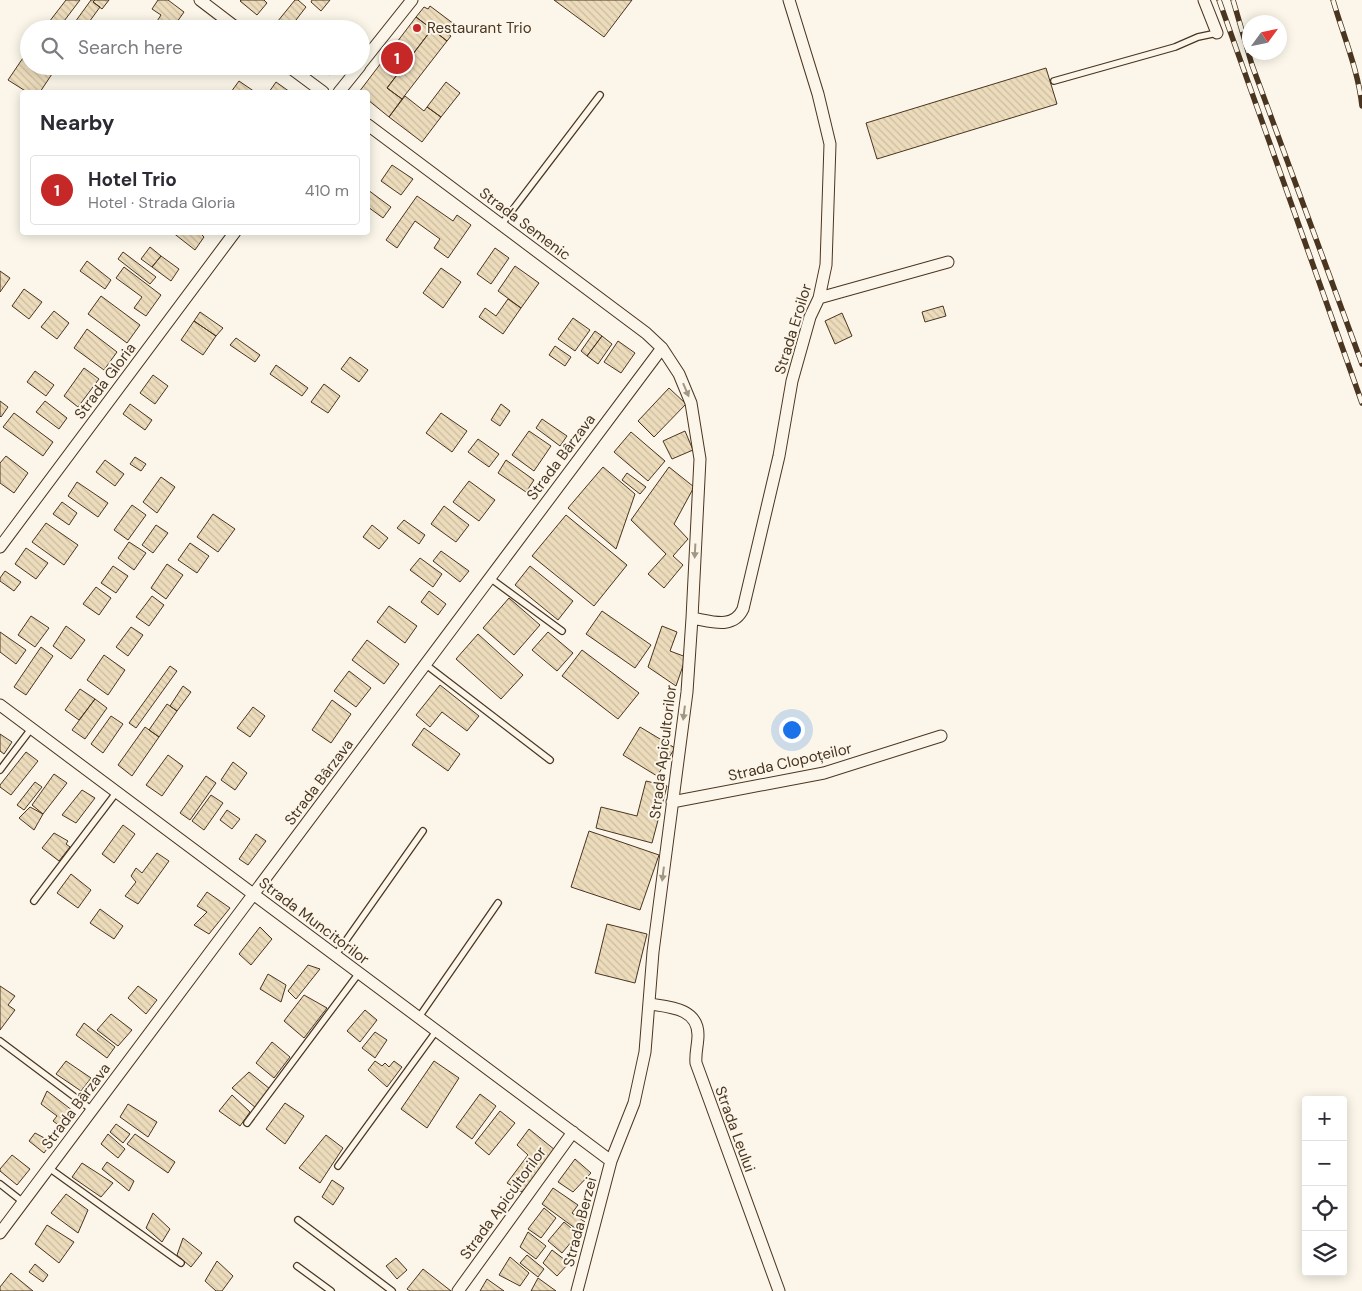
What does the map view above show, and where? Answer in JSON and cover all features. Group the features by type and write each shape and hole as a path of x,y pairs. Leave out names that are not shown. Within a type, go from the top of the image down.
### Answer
{"street":[{"path":"200,0 226,20"},
{"path":"370,54 412,0"},
{"name":"Strada Eroilor","path":"692,618 728,623 739,617 743,609 780,456 792,381 810,317 819,298 826,266 830,144 818,94 789,0"},
{"path":"1204,0 1217,34"},
{"path":"300,75 320,90"},
{"path":"341,90 353,75"},
{"name":"Strada Semenic","path":"370,127 646,333 662,348"},
{"name":"Strada Gloria","path":"0,547 232,235"},
{"path":"819,298 948,262"},
{"name":"Strada Bârzava","path":"0,1233 662,348"},
{"name":"Strada Apicultorilor","path":"611,1161 634,1103 645,1052 653,952 687,692 692,618 700,459 691,403 679,374 662,348"},
{"name":"Strada Muncitorilor","path":"0,705 611,1161"},
{"name":"Strada Clopoțeilor","path":"672,802 824,773 941,736"},
{"name":"Strada Leului","path":"650,1004 682,1010 696,1024 698,1034 695,1051 696,1063 779,1291"},
{"name":"Strada Apicultorilor","path":"458,1291 573,1132"},
{"name":"Strada Berzei","path":"577,1291 611,1161"}],"lane":[{"path":"1054,82 1175,46 1198,37 1217,34"},
{"path":"501,225 600,95"},
{"path":"490,578 562,631"},
{"path":"425,664 550,760"},
{"path":"0,770 31,729"},
{"path":"34,902 116,793"},
{"path":"335,956 423,831"},
{"path":"419,1017 498,903"},
{"path":"247,1123 359,973"},
{"path":"338,1166 437,1030"},
{"path":"0,1041 92,1110"},
{"path":"49,1168 181,1263"},
{"path":"0,1184 23,1202"},
{"path":"298,1220 392,1291"},
{"path":"297,1266 331,1291"}],"building":[{"path":"66,0 80,0 65,20 51,20"},
{"path":"91,0 95,0 93,2 100,7 91,20 77,20"},
{"path":"95,0 109,0 102,9 93,2"},
{"path":"158,0 168,0 184,12 178,20 158,20 161,15 152,9"},
{"path":"241,0 264,0 267,3 257,15"},
{"path":"295,0 298,0 306,7 296,20 279,20"},
{"path":"312,0 330,0 321,11 311,2"},
{"path":"554,0 632,0 604,37"},
{"path":"430,6 454,24 447,33 451,36 447,41 416,17 424,7 428,9"},
{"path":"416,17 432,29 387,88 402,99 389,117 370,102 370,90 361,90"},
{"path":"432,29 447,41 402,99 387,88"},
{"path":"20,62 20,75 51,75 41,90 24,90 8,80"},
{"path":"1046,68 1057,104 877,159 866,123"},
{"path":"239,81 252,90 232,90"},
{"path":"276,82 287,90 270,90"},
{"path":"446,82 460,93 441,117 427,107"},
{"path":"405,96 424,111 427,107 441,117 422,142 389,117"},
{"path":"392,165 413,179 401,195 381,181"},
{"path":"370,191 391,207 383,218 370,208"},
{"path":"417,196 453,221 457,215 471,225 448,258 434,248 440,239 415,221 397,248 386,240"},
{"path":"176,235 202,235 204,237 195,250"},
{"path":"150,247 161,256 152,267 141,259"},
{"path":"495,248 509,258 491,284 477,274"},
{"path":"123,252 156,277 150,284 118,259"},
{"path":"161,256 179,269 171,281 152,267"},
{"path":"87,261 111,280 105,289 80,271"},
{"path":"515,266 539,283 521,308 498,291"},
{"path":"124,267 161,295 146,316 134,308 142,297 116,278"},
{"path":"441,268 461,282 443,308 423,293"},
{"path":"0,271 10,278 0,292"},
{"path":"24,289 42,302 29,319 12,306"},
{"path":"101,296 140,325 127,343 88,314"},
{"path":"508,299 521,308 503,334 479,317 485,308 496,316"},
{"path":"943,306 946,316 925,322 922,312"},
{"path":"54,311 69,323 57,339 41,327"},
{"path":"200,312 223,328 216,336 194,321"},
{"path":"842,313 852,336 835,344 825,321"},
{"path":"573,318 590,330 575,351 558,339"},
{"path":"194,321 216,336 203,355 181,340"},
{"path":"87,329 117,352 104,370 74,348"},
{"path":"595,331 602,336 587,356 581,351"},
{"path":"602,336 612,344 598,364 587,356"},
{"path":"236,338 260,355 255,362 230,345"},
{"path":"618,341 635,353 621,373 604,362"},
{"path":"555,346 571,357 565,366 549,355"},
{"path":"350,357 368,370 359,382 341,369"},
{"path":"276,365 308,388 302,396 270,374"},
{"path":"84,368 99,379 78,407 64,396"},
{"path":"35,371 54,385 46,396 27,382"},
{"path":"153,375 168,386 155,404 140,393"},
{"path":"324,384 340,396 328,413 311,402"},
{"path":"669,388 686,404 654,437 638,421"},
{"path":"0,401 8,407 1,417 0,416"},
{"path":"45,401 67,418 59,429 36,412"},
{"path":"130,404 152,420 145,430 123,414"},
{"path":"501,404 510,411 500,426 491,420"},
{"path":"14,413 53,442 43,456 3,427"},
{"path":"441,413 467,431 452,452 426,433"},
{"path":"542,419 567,436 560,446 536,428"},
{"path":"529,431 551,446 534,471 512,455"},
{"path":"685,431 693,450 672,459 663,441"},
{"path":"631,432 665,461 648,481 614,452"},
{"path":"478,439 499,454 489,467 468,452"},
{"path":"6,456 28,473 14,493 0,483 0,463"},
{"path":"135,457 146,464 141,471 130,464"},
{"path":"105,460 124,474 115,486 96,472"},
{"path":"506,460 534,480 526,492 498,473"},
{"path":"603,467 635,494 616,549 568,508"},
{"path":"669,467 694,487 674,524 688,539 673,556 683,565 664,588 648,574 666,554 631,520"},
{"path":"627,473 646,487 640,494 622,480"},
{"path":"161,477 175,487 157,513 143,502"},
{"path":"469,481 495,500 479,521 453,502"},
{"path":"77,482 108,503 98,517 68,496"},
{"path":"62,502 77,513 69,525 53,514"},
{"path":"132,505 146,515 128,540 114,530"},
{"path":"444,506 469,525 456,542 431,524"},
{"path":"213,514 235,529 218,552 197,537"},
{"path":"566,515 627,565 594,606 532,556"},
{"path":"404,520 425,535 419,544 397,528"},
{"path":"46,523 78,545 64,565 32,542"},
{"path":"156,525 168,533 153,553 142,545"},
{"path":"372,525 388,538 379,549 363,537"},
{"path":"129,542 146,553 134,570 118,558"},
{"path":"190,543 209,556 197,573 178,560"},
{"path":"26,548 48,563 36,579 15,564"},
{"path":"441,551 469,571 460,582 433,561"},
{"path":"420,558 442,574 433,587 410,570"},
{"path":"167,564 183,575 166,599 151,588"},
{"path":"113,566 128,576 116,593 101,583"},
{"path":"530,566 573,601 558,620 515,585"},
{"path":"5,571 21,582 14,591 0,581"},
{"path":"96,587 111,598 99,615 83,604"},
{"path":"429,591 446,604 438,615 421,602"},
{"path":"152,596 164,605 149,626 136,617"},
{"path":"509,598 540,625 514,655 483,628"},
{"path":"389,606 417,626 405,643 377,622"},
{"path":"602,611 651,645 635,668 586,634"},
{"path":"31,616 49,628 35,647 18,635"},
{"path":"66,626 85,640 71,659 53,646"},
{"path":"662,626 677,632 670,651 686,657 676,686 648,667"},
{"path":"131,627 143,635 128,656 116,647"},
{"path":"0,632 26,650 16,664 0,652"},
{"path":"548,632 573,653 557,671 532,650"},
{"path":"478,634 523,675 501,699 456,659"},
{"path":"367,640 399,664 384,684 352,660"},
{"path":"41,647 53,656 26,695 14,687"},
{"path":"582,650 639,693 618,719 562,676"},
{"path":"104,655 125,670 108,695 87,680"},
{"path":"170,666 177,671 136,728 129,723"},
{"path":"349,671 371,688 356,707 334,691"},
{"path":"440,685 479,716 467,731 442,712 430,727 416,715"},
{"path":"183,686 191,692 177,711 170,706"},
{"path":"80,689 95,699 79,720 65,710"},
{"path":"95,699 107,708 85,739 72,730"},
{"path":"332,700 351,714 331,743 312,730"},
{"path":"167,704 177,711 159,737 149,730"},
{"path":"253,707 265,716 250,737 237,728"},
{"path":"111,716 123,724 103,753 91,744"},
{"path":"145,727 159,737 132,776 118,765"},
{"path":"640,727 675,748 657,776 623,755"},
{"path":"424,728 460,754 448,771 412,745"},
{"path":"0,734 12,742 4,754 0,751"},
{"path":"26,752 38,761 11,795 0,785"},
{"path":"168,755 183,766 162,796 146,785"},
{"path":"233,762 247,773 235,790 221,780"},
{"path":"54,774 67,783 43,814 32,805"},
{"path":"206,776 216,783 190,820 180,813"},
{"path":"646,781 667,786 652,843 596,828 601,807 637,816"},
{"path":"35,782 42,787 24,810 17,805"},
{"path":"82,790 95,798 76,823 62,815"},
{"path":"211,795 223,803 204,830 192,821"},
{"path":"30,807 43,814 34,830 19,818"},
{"path":"227,810 240,819 232,829 220,820"},
{"path":"123,825 135,834 114,863 102,854"},
{"path":"589,831 659,855 640,910 571,887"},
{"path":"54,833 68,841 66,844 70,847 59,861 42,848"},
{"path":"256,834 266,841 248,865 239,859"},
{"path":"157,853 169,861 138,904 125,896 136,882 131,876 136,868 142,873"},
{"path":"71,874 91,890 78,908 57,893"},
{"path":"207,892 230,908 209,934 194,925 207,912 197,906"},
{"path":"100,909 123,926 114,939 90,923"},
{"path":"607,924 647,934 635,983 595,973"},
{"path":"260,927 272,939 251,965 239,954"},
{"path":"308,965 320,969 296,999 288,991"},
{"path":"268,974 286,985 281,1002 260,989"},
{"path":"0,986 15,996 8,1005 15,1010 0,1030"},
{"path":"138,986 157,1000 146,1014 128,998"},
{"path":"304,995 327,1008 304,1038 284,1021"},
{"path":"365,1010 377,1020 360,1042 347,1031"},
{"path":"111,1014 132,1030 118,1046 97,1030"},
{"path":"84,1023 115,1047 107,1058 76,1035"},
{"path":"375,1032 387,1040 375,1058 362,1048"},
{"path":"272,1042 290,1057 274,1078 256,1063"},
{"path":"66,1061 91,1078 81,1091 56,1074"},
{"path":"375,1061 382,1066 385,1063 389,1067 394,1061 402,1067 387,1087 368,1070"},
{"path":"434,1061 459,1078 427,1128 401,1109"},
{"path":"249,1072 270,1089 256,1108 232,1088"},
{"path":"47,1091 77,1114 64,1129 53,1121 57,1116 41,1104"},
{"path":"480,1094 496,1106 472,1139 456,1127"},
{"path":"232,1095 250,1112 240,1126 219,1111"},
{"path":"285,1103 304,1116 285,1144 266,1129"},
{"path":"128,1104 157,1122 148,1137 120,1117"},
{"path":"500,1111 515,1123 489,1155 475,1143"},
{"path":"116,1124 130,1134 123,1143 110,1132"},
{"path":"529,1129 555,1150 522,1192 507,1183 528,1155 517,1145"},
{"path":"35,1133 52,1142 44,1153 29,1141"},
{"path":"108,1134 125,1149 118,1158 101,1144"},
{"path":"135,1134 175,1162 168,1173 127,1144"},
{"path":"326,1135 343,1148 320,1183 299,1168"},
{"path":"12,1155 30,1169 17,1185 0,1171"},
{"path":"575,1159 591,1173 573,1192 558,1182"},
{"path":"107,1162 134,1181 129,1191 102,1169"},
{"path":"82,1163 113,1183 101,1197 72,1177"},
{"path":"332,1180 344,1188 333,1205 322,1197"},
{"path":"553,1188 578,1205 572,1213 585,1222 579,1231 542,1204"},
{"path":"66,1194 88,1210 78,1233 51,1213"},
{"path":"544,1208 556,1218 541,1238 528,1229"},
{"path":"153,1213 170,1229 162,1242 146,1228"},
{"path":"564,1222 578,1234 562,1253 548,1241"},
{"path":"47,1225 74,1242 59,1263 35,1244"},
{"path":"528,1232 546,1246 536,1259 520,1247"},
{"path":"183,1238 202,1253 191,1267 177,1255"},
{"path":"552,1250 569,1263 557,1276 543,1263"},
{"path":"527,1255 544,1269 538,1277 520,1263"},
{"path":"510,1257 529,1273 520,1286 499,1275"},
{"path":"396,1258 407,1270 397,1279 386,1266"},
{"path":"217,1261 233,1276 222,1291 216,1291 205,1281"},
{"path":"35,1264 48,1275 43,1282 29,1272"},
{"path":"423,1269 451,1291 410,1291 407,1289"},
{"path":"11,1273 33,1291 0,1291 0,1287"},
{"path":"538,1278 556,1291 531,1291"},
{"path":"487,1279 504,1291 480,1291"}],"railway":[{"path":"1219,0 1362,403"},
{"path":"1233,0 1252,65 1362,364"},
{"path":"1333,0 1354,65 1362,106"}],"place":[{"name":"Restaurant Trio","path":"417,28"},
{"name":"Hotel Trio","path":"397,58"}]}
